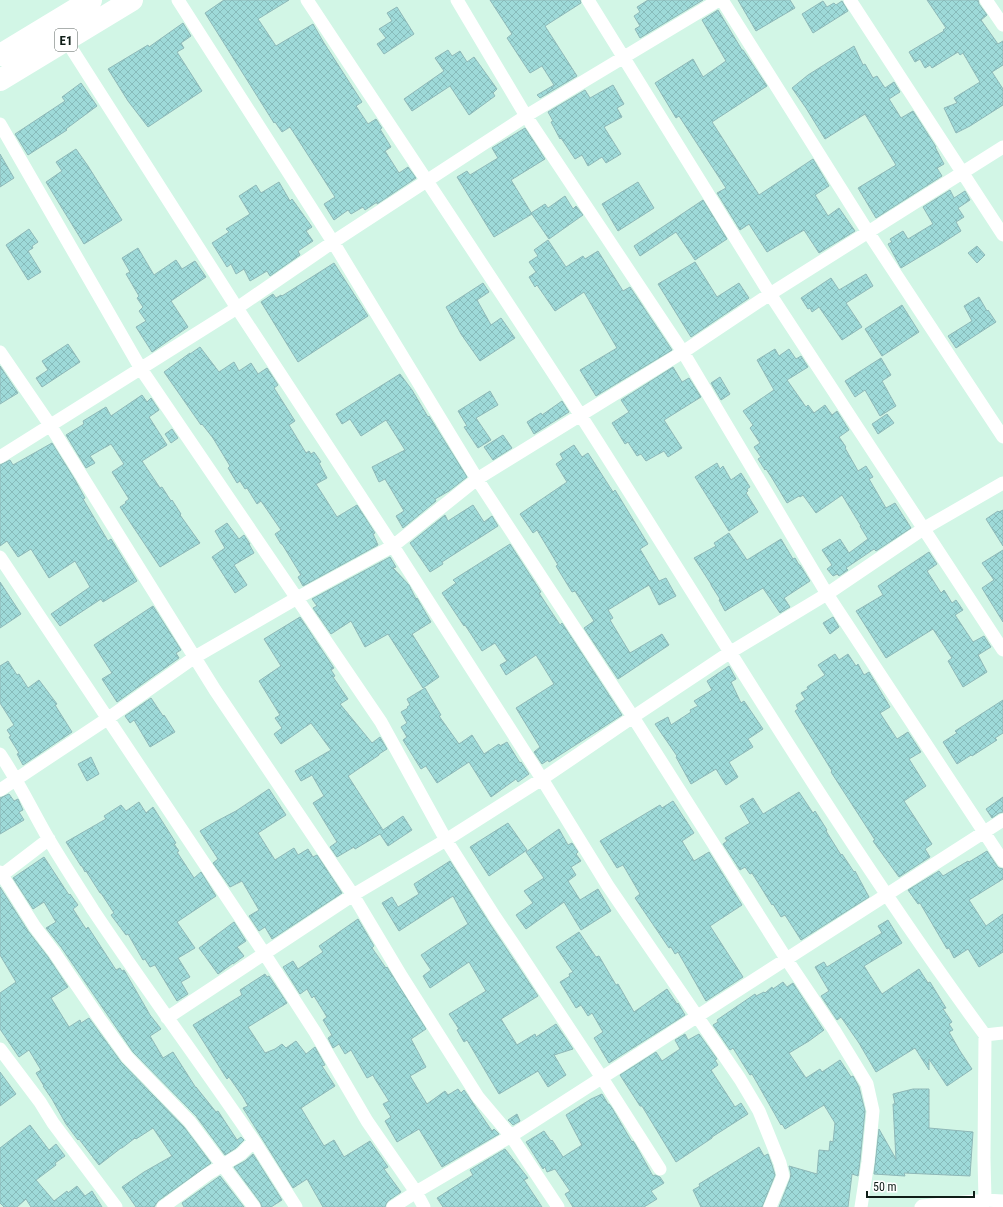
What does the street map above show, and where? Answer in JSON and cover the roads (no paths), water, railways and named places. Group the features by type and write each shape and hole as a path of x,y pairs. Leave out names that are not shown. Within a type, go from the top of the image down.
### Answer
{"highway":[{"name":"E1","path":"0,55 91,0"},
{"name":"E1","path":"0,80 132,0"}],"street":[{"path":"178,0 333,242 477,479 633,716 867,1084 873,1111 868,1162 861,1207"},
{"path":"307,0 580,415 729,653 887,896 985,1035 984,1204"},
{"path":"457,0 526,116 683,352 827,594 1003,861"},
{"path":"588,0 770,294 1003,650"},
{"path":"0,457 50,424 141,369 236,308 333,242 526,116 719,0"},
{"path":"722,0 868,232 1003,437"},
{"path":"850,0 1003,235"},
{"path":"986,0 1003,25"},
{"path":"66,40 236,308 393,546 542,779 608,886 740,1079 760,1111 780,1163 783,1176 770,1207"},
{"path":"0,124 141,369 297,598 314,626 381,722 446,840 495,918 514,944 660,1169"},
{"path":"0,790 107,719 195,657 297,598 393,546 477,479 683,352 770,294 1003,147"},
{"path":"0,352 50,424 215,690 353,895 402,977 478,1097 511,1136 558,1207"},
{"path":"167,1018 353,895 446,840 542,779 633,716 729,653 827,594 923,529 1003,483"},
{"path":"0,557 264,953 315,1032 367,1121 416,1192 424,1207"},
{"path":"0,754 16,779 49,839 93,909 167,1018 254,1141 296,1207"},
{"path":"393,1207 511,1136 887,896 1003,820"},
{"path":"49,839 1,874 35,927 127,1057 190,1122 254,1207"},
{"path":"985,1035 1003,1033"},
{"path":"0,1049 116,1207"},
{"path":"163,1207 184,1191 241,1154 254,1141"},
{"path":"921,1207 984,1204 1003,1201"}]}
